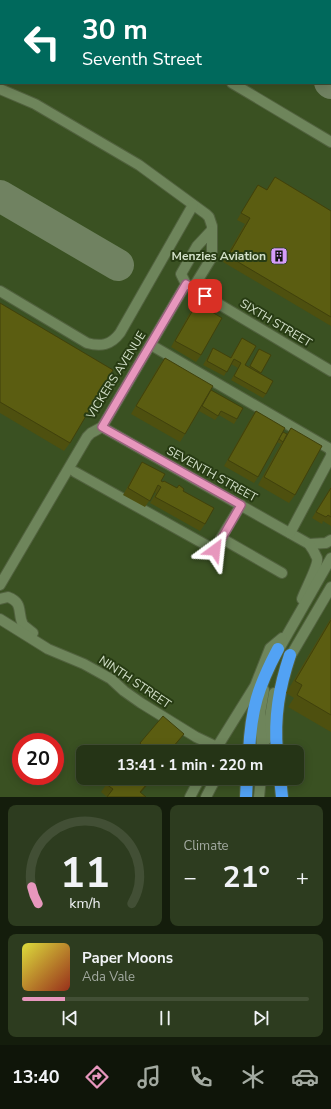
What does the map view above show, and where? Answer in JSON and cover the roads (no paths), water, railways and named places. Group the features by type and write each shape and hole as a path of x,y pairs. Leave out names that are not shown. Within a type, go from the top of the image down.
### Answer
{"highway":[{"path":"249,745 250,728 254,708 260,688 278,649"},
{"path":"277,745 277,701 290,655"},
{"path":"246,797 247,785"},
{"path":"281,785 282,797"}],"street":[{"path":"234,84 331,142"},
{"path":"0,89 35,104 139,165 209,217 212,231 197,246 181,274 189,286"},
{"path":"0,291 87,343 102,346 109,343 115,340 120,333 193,205"},
{"name":"VICKERS AVENUE","path":"0,586 87,437 102,427 151,345 189,286 212,257 212,231"},
{"name":"SIXTH STREET","path":"189,286 331,371"},
{"path":"151,345 325,446 330,449 331,452"},
{"name":"SEVENTH STREET","path":"102,427 309,544"},
{"path":"290,533 331,456"},
{"path":"75,472 215,550 241,505"},
{"path":"221,538 282,573"},
{"path":"220,745 255,686 270,648 291,628 305,590 316,566 316,558 309,544 326,543 331,540"},
{"path":"262,745 260,714 268,673 278,649 331,558"},
{"path":"264,745 278,680 290,655 331,587"},
{"path":"0,599 8,597 18,603 22,622 29,631 57,647 86,658 112,674 142,699 190,726"},
{"name":"NINTH STREET","path":"0,620 48,649 84,664 106,676 141,704 209,745"},
{"path":"190,797 196,785"},
{"path":"206,797 212,785"},
{"path":"259,797 260,785"}],"place":[{"name":"Menzies Aviation","path":"279,256"}]}
